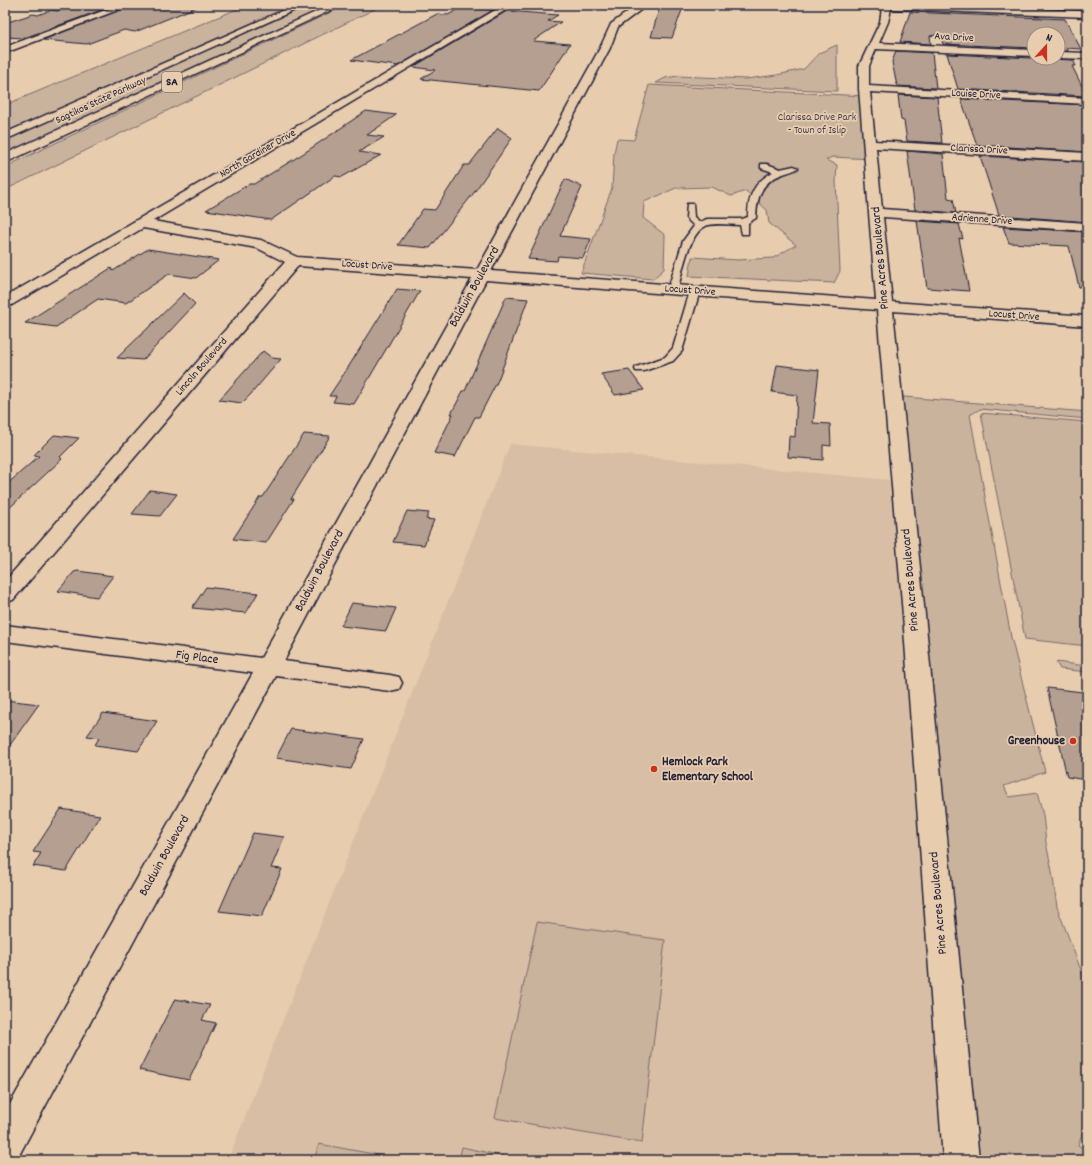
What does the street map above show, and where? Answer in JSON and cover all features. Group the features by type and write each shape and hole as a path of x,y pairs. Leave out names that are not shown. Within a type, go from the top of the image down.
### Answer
{"main road":[{"path":"5,50 127,5"},
{"name":"Sagtikos State Parkway","path":"5,137 302,5"},
{"name":"Sagtikos State Parkway","path":"5,159 338,5"},
{"name":"North Gardiner Drive","path":"5,303 510,5"},
{"name":"Baldwin Boulevard","path":"5,1147 482,275 605,48 614,26 644,5"},
{"path":"861,5 1020,8 1087,14"},
{"name":"Pine Acres Boulevard","path":"887,6 884,22 864,66 864,89 877,213 914,615 961,1160"},
{"name":"Ava Drive","path":"872,46 1026,54"},
{"path":"1066,55 1087,56"},
{"name":"Louise Drive","path":"864,89 1087,101"},
{"name":"Clarissa Drive","path":"870,144 1087,157"},
{"name":"Adrienne Drive","path":"877,213 1087,227"},
{"path":"140,223 261,244 294,261"},
{"name":"Locust Drive","path":"294,261 1087,321"},
{"name":"Lincoln Boulevard","path":"5,594 294,261"},
{"name":"Fig Place","path":"5,633 268,668 390,682"}],"lane":[{"path":"764,166 780,172"},
{"path":"673,289 687,241 699,226 707,222 744,222 752,218 753,193 758,185 780,172 794,168"},
{"path":"690,206 690,218 699,226"},
{"path":"744,222 745,232"},
{"path":"640,369 669,359 678,349 695,291"}],"shaded area":[{"name":"Hemlock Park Elementary School","path":"510,444 900,481 961,1160 228,1160"}],"green space":[{"path":"247,5 295,5 5,132 5,105"},
{"path":"309,5 331,5 5,154 5,141"},
{"path":"346,5 383,5 5,190 5,167"},
{"path":"837,45 837,91 656,83 665,78 678,76 746,79 777,75 804,69 819,53"},
{"name":"Clarissa Drive Park - Town of Islip","path":"649,85 865,96 872,159 832,157 826,160 837,165 836,180 840,271 834,283 689,276 692,257 738,260 773,258 796,245 769,223 767,210 746,191 731,196 712,187 676,188 644,202 643,218 665,235 664,269 653,279 581,273 612,188 614,153 617,139 634,140"},
{"path":"892,396 1087,412 1087,419 980,409 970,415 1011,637 1045,772 1004,786 1009,797 1037,793 1043,815 1046,843 1057,907 1087,986 1087,1120 1078,1145 1087,1151 1087,1160 961,1160"},
{"path":"981,413 1087,422 1087,646 1025,639"},
{"path":"1056,662 1087,666 1087,672 1060,669"},
{"path":"537,922 665,940 642,1143 495,1118"},
{"path":"319,1144 406,1160 314,1160"},
{"path":"462,1147 520,1160 459,1160"}],"building":[{"path":"75,5 115,5 24,38 5,37 5,23 33,14 38,15 51,10 57,11"},
{"path":"132,5 199,6 135,32 124,30 87,44 43,40"},
{"path":"660,6 683,7 672,38 651,37"},
{"path":"462,7 493,10 398,66 351,60 437,14 448,15"},
{"path":"507,11 558,15 548,21 561,22 533,41 570,44 539,91 421,79 435,70 413,67"},
{"path":"910,12 1065,19 1081,49 1066,48 1066,26 1026,26 1026,48 943,44 940,34 930,36 931,44 900,42"},
{"path":"896,51 932,53 936,88 897,86 892,62"},
{"path":"947,54 1026,58 1026,66 1066,66 1066,60 1073,60 1076,66 1072,66 1087,96 958,89"},
{"path":"898,95 937,97 942,143 907,141 904,121 901,120"},
{"path":"961,99 1087,105 1087,152 977,145"},
{"path":"366,111 396,115 367,135 384,137 359,152 381,155 342,177 335,176 271,220 206,210 249,184 254,184 304,153"},
{"path":"498,128 512,138 473,194 430,248 398,245 423,209 435,210 464,165 469,165"},
{"path":"907,151 943,154 948,198 953,199 956,213 915,210"},
{"path":"980,156 1087,162 1087,222 999,215"},
{"path":"565,179 582,187 560,236 591,239 583,258 558,256 557,261 528,259"},
{"path":"917,221 959,224 963,239 959,238 969,291 927,288"},
{"path":"1003,227 1087,232 1087,286 1079,287 1069,246 1009,243"},
{"path":"148,249 219,260 196,278 169,274 126,303 98,299 56,327 25,323 111,268 113,271"},
{"path":"397,289 420,291 354,404 333,402 336,396 329,396"},
{"path":"184,293 195,304 143,360 117,358"},
{"path":"506,297 528,299 498,380 479,417 475,417 455,457 434,453 453,414 451,414 463,391 465,391"},
{"path":"263,351 272,358 281,359 251,394 242,403 219,400"},
{"path":"777,365 819,370 813,423 830,424 831,446 823,445 823,460 788,457 789,436 795,437 797,395 772,392"},
{"path":"629,370 644,390 615,395 601,374"},
{"path":"304,434 330,436 291,499 294,499 266,543 233,539 260,497 263,497"},
{"path":"54,435 79,438 60,457 62,459 5,512 5,486 39,456 34,455"},
{"path":"150,490 177,494 160,516 132,514"},
{"path":"407,511 429,513 426,519 434,520 424,545 393,542"},
{"path":"78,571 113,576 97,597 58,591 74,572"},
{"path":"206,587 258,593 246,613 192,608"},
{"path":"352,603 396,608 386,631 341,626"},
{"name":"Greenhouse","path":"1047,688 1083,692 1087,706 1087,780 1067,777"},
{"path":"5,700 39,704 5,752"},
{"path":"103,713 157,721 138,751 95,745 99,738 87,736"},
{"path":"291,729 364,739 351,769 276,758"},
{"path":"61,809 100,815 66,871 33,866 41,853 33,852"},
{"path":"253,833 284,837 271,868 282,869 262,916 219,911"},
{"path":"175,999 210,1005 202,1020 216,1023 189,1080 139,1070"}],"place":[{"name":"Greenhouse","path":"1073,741"},
{"name":"Hemlock Park Elementary School","path":"654,769"}]}
